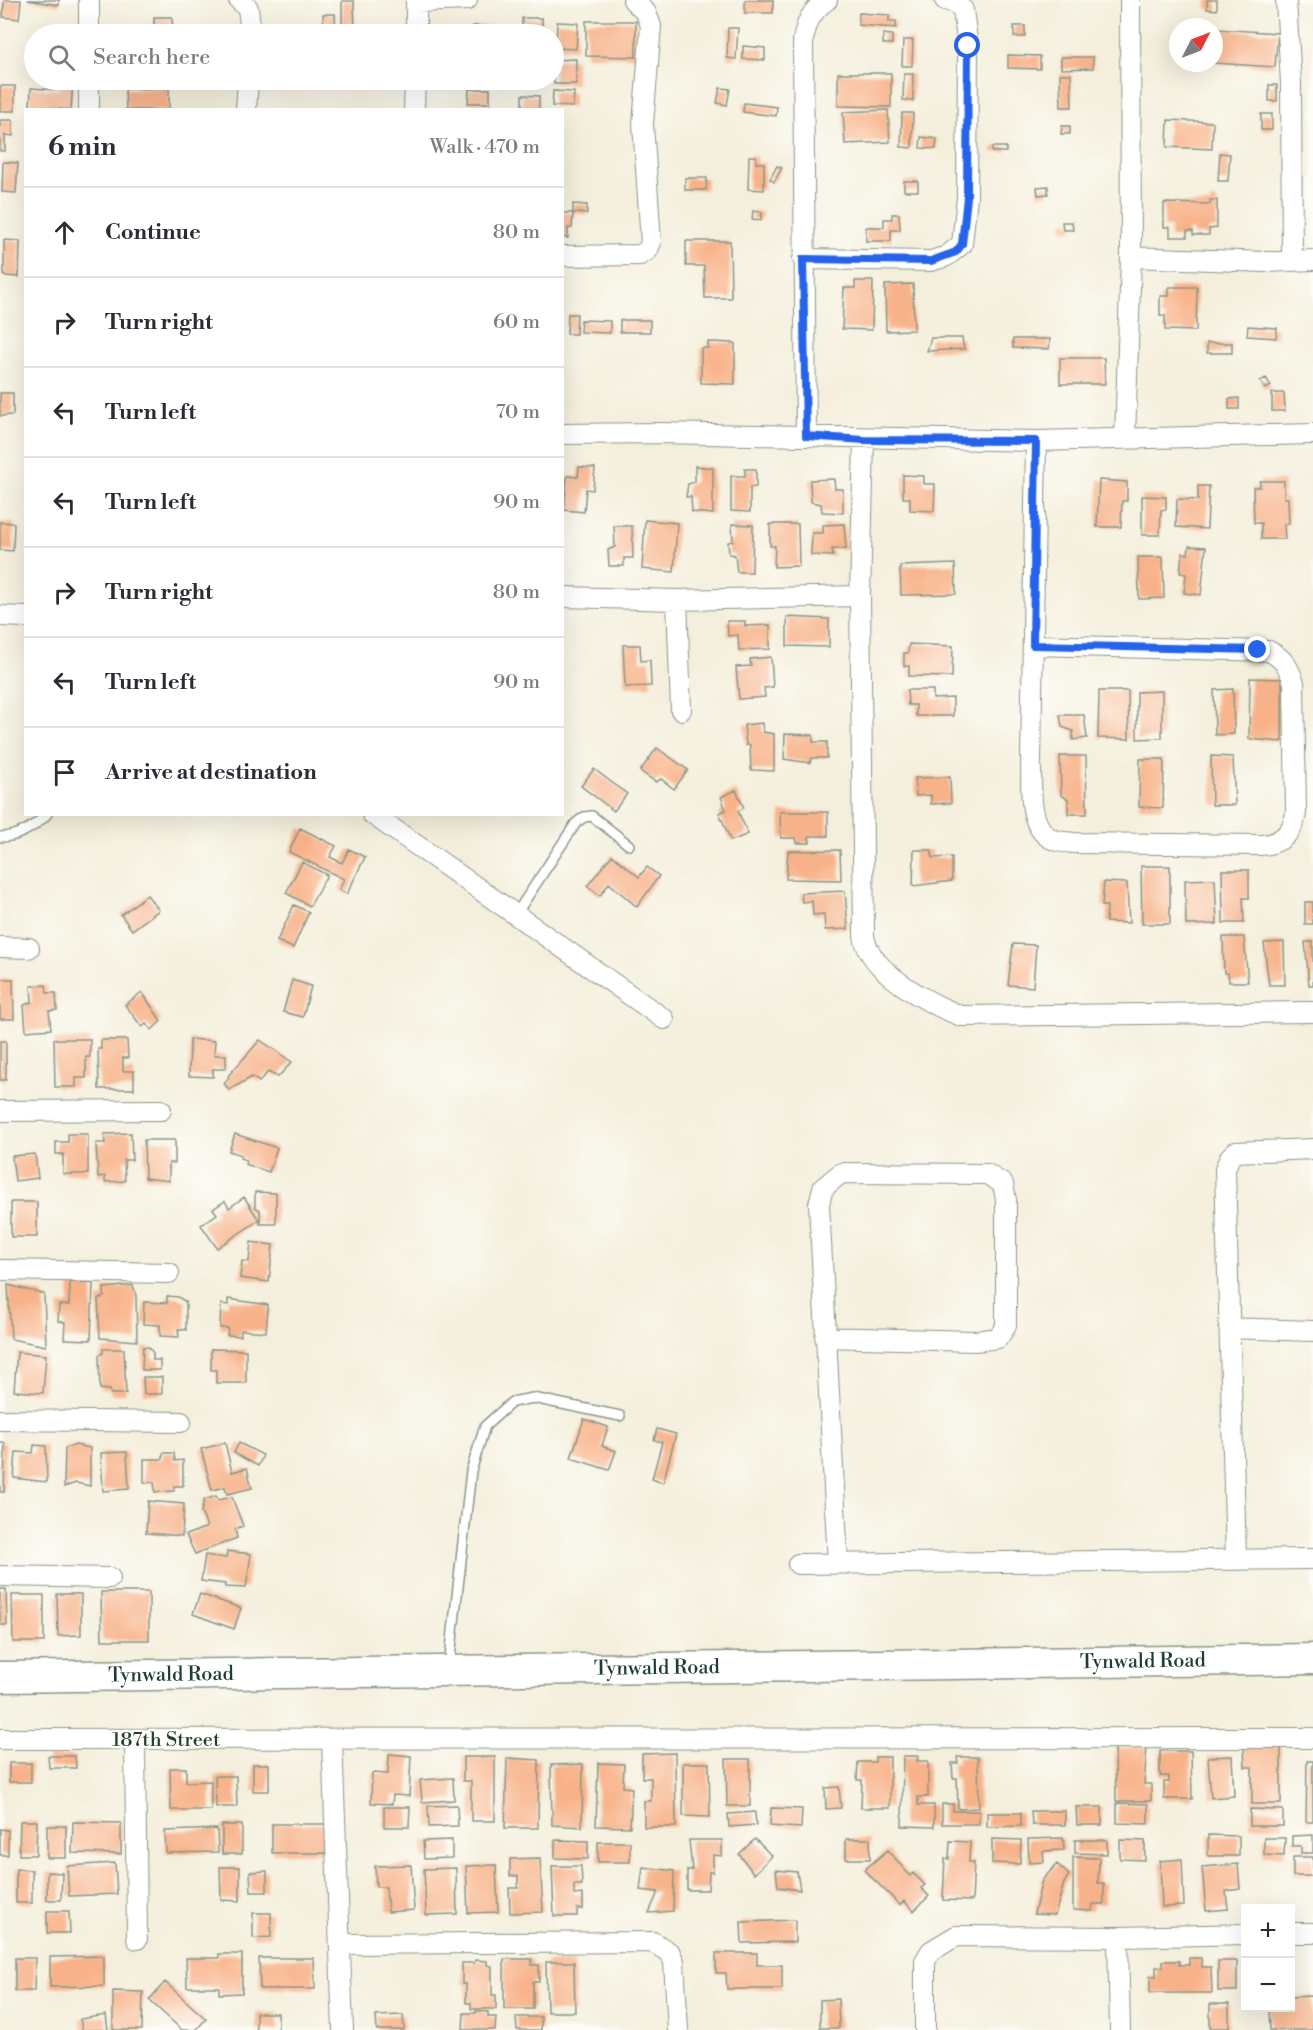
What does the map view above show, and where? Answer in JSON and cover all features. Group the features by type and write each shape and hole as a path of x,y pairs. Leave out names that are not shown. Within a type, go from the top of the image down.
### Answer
{"main road":[{"name":"Tynwald Road","path":"0,1677 1313,1659"}],"street":[{"path":"89,0 89,24"},
{"path":"239,0 248,8 250,24"},
{"path":"416,24 416,1 467,0"},
{"path":"564,256 640,255 648,250 651,242 643,124 651,26 646,13 633,0"},
{"path":"806,436 803,41 807,22 814,11 827,0"},
{"path":"803,259 931,261 956,252 962,244 967,197 968,46 963,10 956,3 945,0"},
{"path":"1125,438 1131,257 1130,0"},
{"path":"1286,0 1291,83 1292,261"},
{"path":"88,108 89,90"},
{"path":"246,108 247,90"},
{"path":"414,108 415,90"},
{"path":"1131,257 1313,260"},
{"path":"564,434 1036,441 1313,434"},
{"path":"864,440 860,596 865,947 878,963 914,993 938,1008 961,1016 1313,1012"},
{"path":"1033,645 1258,650 1269,651 1282,658 1290,670 1294,683 1296,813 1290,831 1283,839 1261,845 1074,843 1048,837 1035,820 1033,645 1036,441"},
{"path":"564,597 678,600 860,596"},
{"path":"678,600 681,710"},
{"path":"0,616 24,617"},
{"path":"375,816 664,1019"},
{"path":"0,947 29,948"},
{"path":"0,1112 161,1110"},
{"path":"1236,1559 1226,1163 1235,1152 1313,1149"},
{"path":"825,1337 975,1341 998,1338 1006,1326 1006,1190 1003,1184 987,1174 841,1173 823,1188 819,1204 825,1337 838,1563"},
{"path":"0,1270 169,1273"},
{"path":"1229,1328 1313,1331"},
{"path":"0,1420 182,1422"},
{"path":"798,1564 1313,1558"},
{"path":"0,1576 110,1578"},
{"name":"187th Street","path":"0,1739 135,1741 1313,1738"},
{"path":"332,1740 343,2030"},
{"path":"135,1741 137,1939"},
{"path":"1295,1933 1313,1933"},
{"path":"924,2030 925,1961 931,1951 942,1941 968,1934 1120,1937 1241,1934"},
{"path":"1120,1937 1118,1941 1120,2030"},
{"path":"341,1944 653,1942 670,1953 674,1962 678,2030"}],"lane":[{"path":"0,837 9,837 33,828 45,816"},
{"path":"516,914 576,823 584,817 592,816 629,845"},
{"path":"448,1672 471,1471 485,1426 512,1402 533,1398 620,1416"}],"building":[{"path":"4,0 21,0 19,19 3,17"},
{"path":"27,0 59,0 59,5"},
{"path":"745,0 773,0 773,13 745,13"},
{"path":"1207,0 1217,0 1217,10 1207,9"},
{"path":"342,1 354,1 355,24 342,24"},
{"path":"859,13 889,15 889,21 896,21 896,28 858,25"},
{"path":"323,14 335,14 336,24 324,24"},
{"path":"154,17 172,17 172,24 154,24"},
{"path":"522,18 542,18 542,24 522,24"},
{"path":"586,21 636,21 636,57 586,56"},
{"path":"557,22 578,23 576,49 564,48 564,24 557,24"},
{"path":"1014,26 1025,26 1025,37 1014,37"},
{"path":"728,28 738,28 736,59 727,58"},
{"path":"1223,29 1278,33 1275,67 1223,64"},
{"path":"883,34 892,35 892,44 883,44"},
{"path":"903,40 913,40 912,66 902,66"},
{"path":"743,46 765,48 765,60 743,59"},
{"path":"1008,55 1040,56 1040,69 1008,68"},
{"path":"1061,57 1093,57 1093,68 1061,69"},
{"path":"576,59 576,84 564,84 564,60"},
{"path":"838,73 891,73 891,107 838,106"},
{"path":"904,74 913,74 913,101 903,100"},
{"path":"1060,74 1071,74 1072,107 1061,107"},
{"path":"1269,85 1277,85 1277,101 1269,101"},
{"path":"0,86 15,86 15,111 0,111"},
{"path":"720,88 730,89 727,105 717,103"},
{"path":"31,90 72,90 71,108 30,107"},
{"path":"125,90 169,90 169,108 126,108"},
{"path":"469,90 490,90 490,103 468,103"},
{"path":"553,91 574,92 573,107 552,106"},
{"path":"522,95 539,96 539,108 522,108"},
{"path":"744,103 777,107 776,116 743,112"},
{"path":"888,110 890,142 845,144 843,112"},
{"path":"902,113 913,113 912,148 901,147"},
{"path":"1261,114 1272,114 1272,130 1261,130"},
{"path":"0,120 13,120 13,136 5,135 5,151 0,151"},
{"path":"1168,120 1213,122 1212,149 1167,147"},
{"path":"1062,126 1070,126 1070,134 1061,134"},
{"path":"921,137 937,139 936,149 920,148"},
{"path":"992,147 1006,147 1006,152 992,152"},
{"path":"1220,153 1230,154 1228,181 1218,181"},
{"path":"749,156 756,156 756,163 764,163 764,190 748,189"},
{"path":"3,162 18,163 16,193 2,192"},
{"path":"777,166 782,168 774,182 770,179"},
{"path":"685,178 707,178 706,190 685,190"},
{"path":"904,181 918,181 918,191 904,191"},
{"path":"1048,186 1048,194 1038,195 1037,187"},
{"path":"1210,200 1217,200 1217,228 1209,229 1209,235 1193,235 1193,231 1187,231 1187,237 1170,237 1170,227 1164,227 1164,203 1210,204"},
{"path":"573,204 587,205 587,214 573,213"},
{"path":"753,211 762,212 761,220 752,219"},
{"path":"564,213 573,213 572,228 568,228 568,238 564,237"},
{"path":"892,214 899,214 900,230 891,230 891,241 866,241 866,227 884,227 884,219 892,219"},
{"path":"1062,222 1072,222 1073,230 1063,230"},
{"path":"4,240 20,241 19,277 4,276"},
{"path":"686,241 730,241 731,298 705,298 704,266 686,266"},
{"path":"855,281 873,281 872,330 842,329 844,288 855,288"},
{"path":"913,284 914,330 886,331 885,285"},
{"path":"1169,287 1197,287 1196,331 1165,330 1165,316 1160,316 1160,296 1169,296"},
{"path":"568,314 577,314 576,334 567,334"},
{"path":"581,320 610,321 610,333 580,332"},
{"path":"620,320 650,320 650,332 620,332"},
{"path":"1248,326 1277,328 1276,338 1247,336"},
{"path":"931,338 962,338 964,349 927,351"},
{"path":"1013,339 1050,339 1049,349 1013,348"},
{"path":"708,342 735,343 735,384 701,383 701,348 708,348"},
{"path":"1207,343 1232,343 1232,353 1207,353"},
{"path":"1060,358 1104,358 1105,384 1060,384"},
{"path":"1266,378 1271,386 1265,389 1260,381"},
{"path":"0,393 13,393 13,415 0,416"},
{"path":"1272,393 1284,393 1285,411 1272,411"},
{"path":"1239,398 1239,409 1229,409 1229,399"},
{"path":"695,466 713,468 713,514 692,512 691,497 686,497 688,484 695,482"},
{"path":"579,467 595,468 593,490 586,489 584,512 564,510 567,476 578,477"},
{"path":"745,469 756,469 756,487 750,487 750,512 731,511 731,476 745,476"},
{"path":"903,475 924,476 924,484 935,484 934,511 910,510 910,498 903,498"},
{"path":"834,479 835,489 843,489 843,513 822,512 821,504 811,502 810,480"},
{"path":"1099,480 1127,482 1127,501 1122,501 1121,527 1097,527"},
{"path":"1260,481 1284,481 1284,498 1288,498 1289,524 1284,524 1285,539 1261,539 1261,523 1254,523 1253,487 1260,487"},
{"path":"1198,486 1209,486 1207,529 1176,527 1177,499 1198,500"},
{"path":"1142,496 1166,497 1166,509 1161,510 1160,535 1142,535"},
{"path":"645,520 677,523 674,572 642,569"},
{"path":"0,522 14,523 13,551 0,550"},
{"path":"732,524 753,525 752,572 737,572 735,555 729,554 728,542 733,541"},
{"path":"770,524 798,524 799,566 774,567 775,546 770,546"},
{"path":"844,524 846,549 832,549 833,556 811,555 812,533 823,533 823,525"},
{"path":"614,526 632,526 633,558 624,558 624,566 609,566 608,550 615,547"},
{"path":"1189,546 1206,547 1201,595 1184,593 1186,574 1180,573 1182,553 1188,554"},
{"path":"1138,557 1163,557 1164,598 1139,599"},
{"path":"955,564 956,594 901,595 900,566"},
{"path":"787,617 829,619 829,647 787,646"},
{"path":"727,621 745,621 745,626 770,625 770,649 739,650 738,635 728,636"},
{"path":"909,644 953,646 952,677 909,676 909,666 904,666 904,653 908,653"},
{"path":"623,645 640,645 641,661 650,660 651,686 625,687"},
{"path":"771,657 773,687 764,688 765,697 739,699 736,667 751,666 750,659"},
{"path":"1250,678 1282,679 1282,742 1249,739"},
{"path":"1233,689 1234,734 1215,735 1214,690"},
{"path":"907,690 933,690 933,699 953,698 953,716 916,716 916,705 908,705"},
{"path":"1099,691 1128,691 1129,739 1098,738"},
{"path":"1162,691 1162,738 1137,739 1137,692"},
{"path":"1060,715 1084,715 1087,738 1073,740 1073,731 1062,727"},
{"path":"762,723 763,732 774,734 774,771 751,770 750,745 746,745 744,725"},
{"path":"785,734 813,735 813,742 827,742 827,758 812,758 810,763 784,759"},
{"path":"657,748 688,770 674,789 661,779 656,782 640,771"},
{"path":"1060,756 1086,756 1087,814 1068,814 1068,799 1061,795"},
{"path":"1211,756 1233,757 1235,805 1212,805"},
{"path":"1140,759 1164,759 1163,808 1139,807"},
{"path":"594,769 627,794 614,811 581,786"},
{"path":"950,777 951,803 931,804 931,795 916,796 915,778"},
{"path":"736,790 744,808 738,811 748,834 731,841 719,813 726,810 721,797"},
{"path":"780,812 828,812 828,836 809,836 810,843 797,843 796,838 781,838"},
{"path":"300,828 336,846 330,857 342,863 349,849 365,857 347,894 339,890 344,879 289,852"},
{"path":"840,850 841,880 786,879 788,851"},
{"path":"914,850 932,850 932,858 952,857 952,881 913,886"},
{"path":"612,855 639,877 647,867 659,876 637,907 609,883 600,896 587,886"},
{"path":"302,862 327,875 310,906 286,893"},
{"path":"1141,866 1170,866 1170,924 1142,924"},
{"path":"1222,870 1249,870 1249,898 1243,898 1244,923 1223,923"},
{"path":"1215,879 1217,924 1186,925 1185,880"},
{"path":"1104,882 1127,883 1129,923 1106,922 1107,906 1102,906"},
{"path":"845,891 848,929 825,930 824,914 813,915 812,901 802,902 801,893"},
{"path":"147,895 159,910 132,930 121,915"},
{"path":"1305,902 1313,902 1313,924 1305,924"},
{"path":"294,905 309,912 293,948 277,941"},
{"path":"1223,937 1244,937 1248,982 1229,982 1228,973 1224,973"},
{"path":"1284,942 1285,985 1269,985 1264,943"},
{"path":"1305,942 1313,942 1313,985 1309,985"},
{"path":"1013,944 1036,945 1033,987 1008,985"},
{"path":"0,979 13,979 14,1019 0,1019"},
{"path":"292,980 311,986 303,1017 283,1012"},
{"path":"46,985 47,993 56,993 57,1010 49,1011 51,1029 26,1031 24,1005 32,1002 31,986"},
{"path":"142,992 161,1021 152,1030 146,1024 142,1027 125,1005"},
{"path":"54,1039 90,1039 90,1057 86,1057 86,1078 76,1078 76,1087 55,1087"},
{"path":"190,1039 215,1041 214,1055 226,1055 226,1069 213,1069 213,1077 189,1076"},
{"path":"101,1040 127,1040 128,1058 123,1058 123,1071 134,1071 134,1089 99,1089 98,1049 101,1049"},
{"path":"260,1040 292,1062 278,1077 268,1072 259,1082 252,1077 229,1090 224,1083 229,1078 228,1076"},
{"path":"0,1041 6,1041 6,1080 0,1080"},
{"path":"131,1133 132,1160 124,1160 125,1181 105,1182 105,1176 98,1177 96,1143 105,1143 104,1134"},
{"path":"68,1134 88,1134 88,1174 63,1174 63,1154 56,1154 56,1142 68,1142"},
{"path":"235,1134 277,1148 269,1172 245,1164 246,1160 240,1158 241,1155 229,1151"},
{"path":"144,1140 175,1140 175,1163 169,1163 169,1181 145,1178"},
{"path":"35,1154 38,1178 15,1181 12,1156"},
{"path":"255,1192 276,1193 276,1224 260,1224 260,1210 255,1207"},
{"path":"244,1197 259,1220 217,1248 201,1225 217,1214 213,1209 225,1201 229,1208"},
{"path":"11,1202 37,1202 37,1237 11,1237"},
{"path":"251,1242 273,1245 269,1282 240,1278 242,1261 249,1262"},
{"path":"70,1282 93,1283 91,1340 64,1339 65,1322 58,1321 59,1305 69,1305"},
{"path":"8,1285 44,1294 46,1346 11,1339"},
{"path":"133,1285 136,1295 137,1341 100,1338 98,1299 104,1297 104,1288"},
{"path":"167,1296 178,1297 186,1302 186,1330 178,1329 179,1337 160,1336 160,1325 143,1324 144,1302 167,1303"},
{"path":"228,1299 268,1305 266,1332 241,1330 241,1336 227,1335 228,1328 220,1328 221,1304 228,1305"},
{"path":"143,1347 149,1347 153,1353 153,1360 160,1360 160,1370 142,1370"},
{"path":"103,1349 124,1349 126,1394 111,1394 110,1390 100,1389 99,1355 103,1353"},
{"path":"211,1349 246,1350 246,1383 216,1383 216,1370 211,1370"},
{"path":"17,1352 46,1355 43,1393 14,1391"},
{"path":"143,1377 162,1377 162,1394 144,1394"},
{"path":"584,1419 608,1427 602,1446 616,1451 609,1470 571,1458"},
{"path":"657,1429 676,1434 663,1483 652,1479 662,1442 654,1440"},
{"path":"0,1443 5,1443 4,1492 0,1492"},
{"path":"225,1443 232,1472 247,1468 252,1488 227,1494 225,1487 212,1490 201,1449"},
{"path":"239,1443 263,1455 258,1466 234,1453"},
{"path":"34,1445 46,1446 47,1482 14,1478 16,1452 33,1453"},
{"path":"76,1445 90,1448 90,1486 76,1483 64,1487 65,1448"},
{"path":"127,1452 129,1489 103,1491 101,1453"},
{"path":"163,1453 174,1453 175,1461 183,1460 183,1486 174,1486 174,1491 155,1492 154,1482 144,1483 144,1459 163,1459"},
{"path":"216,1496 218,1500 232,1497 243,1526 235,1529 237,1538 195,1554 186,1535 207,1527 201,1512 204,1500"},
{"path":"148,1501 184,1504 182,1536 146,1533"},
{"path":"227,1551 251,1554 246,1588 225,1587 225,1584 201,1581 205,1555 226,1558"},
{"path":"0,1589 6,1589 7,1625 0,1625"},
{"path":"101,1592 149,1592 149,1640 102,1640"},
{"path":"57,1594 81,1594 81,1635 58,1636"},
{"path":"200,1594 241,1608 234,1629 193,1614"},
{"path":"12,1595 44,1595 44,1642 13,1642"},
{"path":"1147,1747 1144,1784 1151,1784 1151,1801 1116,1801 1115,1748"},
{"path":"1244,1747 1281,1747 1281,1804 1252,1804 1252,1767 1245,1767"},
{"path":"1160,1751 1191,1751 1192,1799 1164,1799 1164,1782 1169,1782 1169,1776 1160,1776"},
{"path":"675,1753 676,1827 644,1827 644,1801 651,1801 651,1778 642,1778 642,1754"},
{"path":"389,1754 411,1756 409,1796 393,1795 392,1804 371,1803 372,1773 388,1774"},
{"path":"48,1756 75,1756 76,1768 49,1768"},
{"path":"903,1756 918,1756 917,1761 928,1761 928,1797 918,1797 918,1805 934,1805 934,1827 902,1826"},
{"path":"1232,1756 1234,1796 1211,1798 1208,1757"},
{"path":"463,1757 495,1757 495,1821 471,1821 471,1781 463,1781"},
{"path":"875,1757 890,1757 890,1808 861,1808 862,1780 857,1780 858,1762 875,1762"},
{"path":"957,1757 978,1757 979,1808 958,1809 957,1778 953,1778 952,1763 958,1763"},
{"path":"507,1758 539,1760 538,1828 505,1828"},
{"path":"726,1759 750,1759 750,1806 727,1806"},
{"path":"1307,1761 1313,1761 1313,1822 1306,1822"},
{"path":"9,1763 31,1763 31,1782 9,1782"},
{"path":"598,1763 624,1764 623,1787 632,1788 630,1827 596,1826"},
{"path":"683,1763 709,1763 710,1817 683,1816"},
{"path":"253,1764 269,1764 269,1791 253,1791"},
{"path":"583,1764 582,1827 552,1825 551,1765"},
{"path":"170,1768 186,1768 186,1782 211,1781 211,1810 171,1810"},
{"path":"215,1776 236,1776 237,1807 216,1807"},
{"path":"453,1778 454,1800 422,1802 420,1780"},
{"path":"839,1787 841,1808 826,1809 825,1788"},
{"path":"1117,1803 1148,1804 1148,1824 1117,1823"},
{"path":"942,1804 953,1804 953,1811 979,1811 979,1824 942,1824"},
{"path":"457,1805 458,1826 429,1827 428,1806"},
{"path":"384,1807 410,1807 409,1827 384,1827"},
{"path":"1076,1807 1102,1807 1102,1825 1077,1825"},
{"path":"771,1808 802,1809 801,1828 770,1826"},
{"path":"1250,1809 1283,1810 1283,1826 1250,1826"},
{"path":"1031,1811 1065,1811 1065,1825 1032,1825"},
{"path":"755,1812 756,1825 729,1827 728,1814"},
{"path":"987,1813 1021,1813 1021,1826 987,1827"},
{"path":"20,1821 37,1821 36,1855 19,1855"},
{"path":"73,1822 121,1823 121,1854 72,1853"},
{"path":"272,1824 328,1824 328,1853 272,1853"},
{"path":"222,1825 242,1825 242,1854 222,1854"},
{"path":"47,1826 66,1826 66,1858 47,1858"},
{"path":"0,1829 8,1830 8,1855 0,1855"},
{"path":"217,1829 218,1852 166,1853 165,1831"},
{"path":"1208,1835 1239,1836 1239,1856 1208,1856"},
{"path":"1313,1835 1313,1853 1301,1853 1301,1846 1292,1846 1292,1836"},
{"path":"1063,1838 1064,1850 1043,1851 1044,1862 1029,1863 1028,1839"},
{"path":"1264,1838 1285,1838 1284,1856 1264,1855"},
{"path":"755,1839 772,1856 754,1874 739,1854"},
{"path":"846,1839 870,1839 870,1859 846,1859"},
{"path":"992,1839 1021,1840 1020,1864 992,1863"},
{"path":"452,1840 452,1858 424,1859 423,1841"},
{"path":"555,1840 588,1841 588,1859 555,1858"},
{"path":"689,1840 722,1840 722,1856 713,1855 713,1872 709,1872 708,1890 687,1890 687,1870 692,1870"},
{"path":"1075,1840 1107,1840 1107,1854 1075,1853"},
{"path":"1120,1840 1145,1841 1145,1860 1120,1859"},
{"path":"950,1841 970,1842 969,1862 974,1862 972,1901 943,1900 945,1858 949,1859"},
{"path":"598,1842 630,1842 630,1862 598,1862"},
{"path":"888,1850 910,1876 913,1873 925,1885 921,1888 929,1896 914,1911 904,1901 900,1905 864,1870"},
{"path":"1073,1857 1099,1858 1098,1883 1104,1883 1104,1904 1093,1904 1092,1911 1073,1910"},
{"path":"1293,1857 1313,1857 1313,1876 1293,1876"},
{"path":"540,1858 543,1912 510,1913 509,1888 518,1888 518,1876 510,1876 510,1859"},
{"path":"1182,1859 1184,1906 1162,1907 1160,1861"},
{"path":"115,1863 117,1894 69,1896 67,1866"},
{"path":"1057,1864 1069,1875 1064,1883 1055,1915 1034,1914 1042,1880"},
{"path":"1238,1864 1240,1889 1226,1891 1228,1909 1206,1911 1202,1867"},
{"path":"411,1865 414,1910 388,1912 386,1887 376,1887 375,1866"},
{"path":"496,1865 498,1912 468,1913 466,1866"},
{"path":"552,1866 581,1866 582,1885 574,1885 574,1895 583,1894 583,1909 577,1909 577,1916 554,1916"},
{"path":"220,1867 240,1867 240,1901 221,1900"},
{"path":"643,1867 674,1871 673,1911 649,1913 658,1892 640,1890"},
{"path":"456,1868 457,1914 426,1915 424,1869"},
{"path":"16,1869 32,1870 32,1903 16,1903"},
{"path":"776,1870 797,1872 800,1890 778,1887"},
{"path":"267,1871 267,1892 251,1892 250,1872"},
{"path":"47,1872 62,1873 61,1900 47,1900"},
{"path":"47,1911 69,1911 70,1933 47,1933"},
{"path":"253,1913 271,1913 271,1937 253,1938"},
{"path":"795,1920 795,1942 742,1943 741,1922"},
{"path":"716,1953 757,1953 757,1965 782,1965 782,1989 727,1989 726,1973 716,1973"},
{"path":"219,1954 242,1954 242,1993 219,1994 219,1987 187,1987 186,1958 219,1958"},
{"path":"104,1956 104,1986 50,1987 50,1957"},
{"path":"15,1958 35,1958 34,1991 15,1991"},
{"path":"259,1958 314,1958 315,1989 260,1989"},
{"path":"1189,1958 1201,1958 1202,1967 1211,1967 1212,1993 1150,1993 1150,1976 1156,1976 1156,1967 1163,1967 1163,1961 1179,1961 1179,1965 1189,1965"},
{"path":"504,1959 532,1959 532,1965 539,1965 539,1982 533,1982 533,2009 504,2009"},
{"path":"475,1960 487,1961 487,1965 492,1966 492,1995 496,1995 496,2009 471,2009 471,2003 466,2003 466,1984 462,1984 462,1963 474,1963"},
{"path":"1218,1961 1237,1961 1237,1991 1218,1991"},
{"path":"546,1962 574,1962 575,2012 547,2012"},
{"path":"165,1982 206,2019 196,2030 182,2030 149,2000"},
{"path":"113,1991 143,1992 142,2030 113,2030"},
{"path":"1313,1996 1313,2030 1270,2030 1269,2012 1295,2012 1295,1997"},
{"path":"838,1999 839,2028 820,2028 820,2000"},
{"path":"1210,2004 1229,2004 1229,2028 1210,2028"},
{"path":"476,2011 488,2012 488,2017 496,2017 495,2030 463,2030 464,2013 476,2013"},
{"path":"256,2013 278,2013 278,2030 256,2030"},
{"path":"106,2015 108,2030 82,2030 80,2019"},
{"path":"403,2015 404,2030 377,2030 376,2016"},
{"path":"516,2017 541,2017 541,2030 517,2030"}],"route":[{"path":"968,46 967,197 965,231 962,244 956,252 931,261 877,262 803,259 806,436 864,440 1036,441 1033,645 1258,650"}]}
